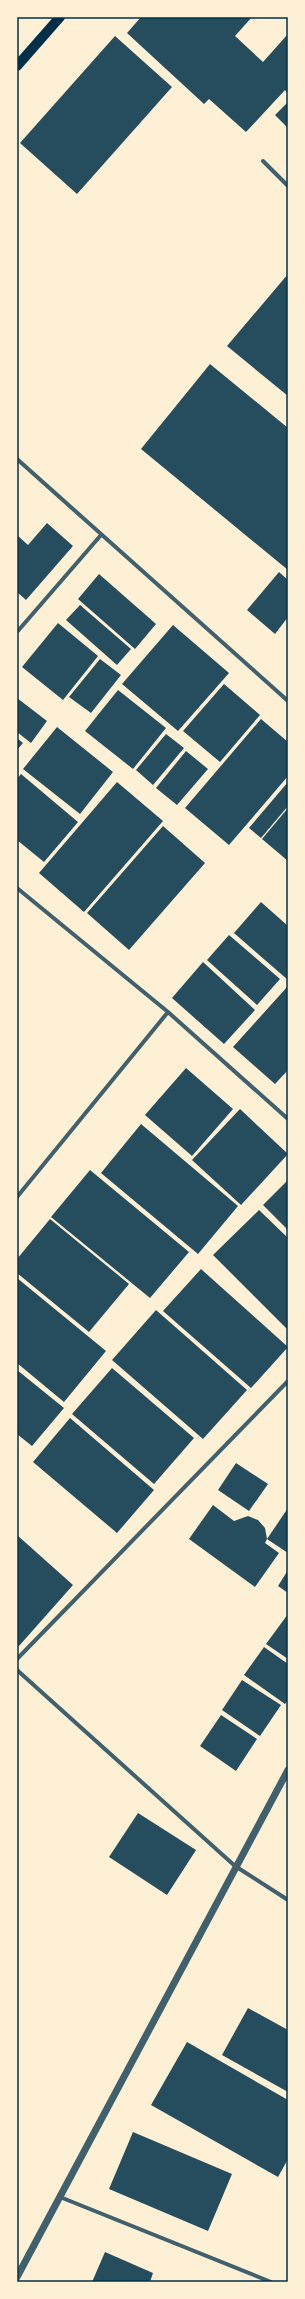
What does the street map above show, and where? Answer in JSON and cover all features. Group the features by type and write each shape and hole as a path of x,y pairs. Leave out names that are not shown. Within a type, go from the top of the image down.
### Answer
{"main road":[{"path":"17,66 60,17"}],"street":[{"path":"263,161 288,186"},
{"path":"17,460 288,701"},
{"path":"17,632 101,535"},
{"path":"17,888 168,1012 288,1119"},
{"path":"17,1197 168,1012"},
{"path":"17,1659 288,1381"},
{"path":"17,1670 235,1866 288,1900"},
{"path":"17,2278 235,1866 288,1770"},
{"path":"60,2197 271,2282"}],"building":[{"path":"141,17 252,17 235,36 263,62 288,34 288,94 285,90 246,132 209,99 204,104 127,33"},
{"path":"115,36 172,87 77,194 20,143"},
{"path":"288,102 288,128 275,115"},
{"path":"288,274 288,396 227,346"},
{"path":"210,364 288,428 288,570 141,449"},
{"path":"47,523 73,546 26,600 17,592 17,535 28,545"},
{"path":"279,572 288,580 288,617 275,634 247,610"},
{"path":"99,574 156,624 135,649 78,599"},
{"path":"80,605 131,649 117,665 66,620"},
{"path":"58,623 98,656 63,700 22,667"},
{"path":"173,625 229,673 178,731 122,684"},
{"path":"100,659 121,675 91,713 69,697"},
{"path":"224,684 260,715 220,762 183,731"},
{"path":"118,690 166,728 133,769 85,731"},
{"path":"17,698 47,721 31,743 17,732"},
{"path":"261,719 288,742 288,776 229,845 185,808"},
{"path":"57,727 113,772 80,814 23,769"},
{"path":"166,734 184,748 153,785 136,770"},
{"path":"17,738 23,743 17,750"},
{"path":"186,751 208,769 177,805 156,788"},
{"path":"21,774 78,822 44,862 17,840 17,779"},
{"path":"117,782 163,821 84,912 39,873"},
{"path":"288,782 288,806 261,838 249,828"},
{"path":"288,808 288,861 262,839"},
{"path":"163,826 205,863 129,950 87,913"},
{"path":"261,902 288,926 288,980 234,933"},
{"path":"229,935 280,979 257,1005 207,960"},
{"path":"203,962 255,1010 224,1044 172,998"},
{"path":"288,986 288,1070 275,1084 233,1047"},
{"path":"186,1068 233,1109 192,1156 145,1115"},
{"path":"240,1109 288,1154 241,1205 192,1160"},
{"path":"141,1124 238,1206 198,1254 101,1173"},
{"path":"90,1170 189,1252 150,1298 51,1217"},
{"path":"288,1180 288,1230 263,1205"},
{"path":"259,1210 288,1238 288,1330 213,1255"},
{"path":"50,1219 129,1284 89,1332 17,1273 17,1259"},
{"path":"201,1269 288,1347 251,1388 163,1311"},
{"path":"17,1278 106,1351 64,1402 17,1363"},
{"path":"156,1310 247,1390 203,1439 112,1360"},
{"path":"112,1368 194,1438 154,1484 72,1414"},
{"path":"17,1370 64,1408 32,1446 17,1434"},
{"path":"70,1418 154,1490 117,1533 33,1462"},
{"path":"236,1463 268,1484 249,1511 218,1490"},
{"path":"213,1505 234,1521 248,1516 258,1520 265,1528 267,1539 265,1543 279,1553 255,1587 189,1539"},
{"path":"288,1508 288,1553 267,1539"},
{"path":"17,1535 73,1585 19,1646 17,1644"},
{"path":"288,1570 288,1593 278,1586"},
{"path":"288,1614 288,1659 266,1644"},
{"path":"264,1647 288,1664 288,1700 285,1704 244,1675"},
{"path":"242,1680 281,1705 260,1736 222,1710"},
{"path":"221,1715 257,1739 236,1771 200,1746"},
{"path":"138,1813 196,1850 167,1895 109,1857"},
{"path":"248,2008 288,2030 288,2092 222,2055"},
{"path":"187,2042 288,2100 288,2159 278,2177 151,2105"},
{"path":"133,2132 232,2174 208,2231 109,2189"},
{"path":"105,2252 153,2273 150,2282 92,2282"}]}
